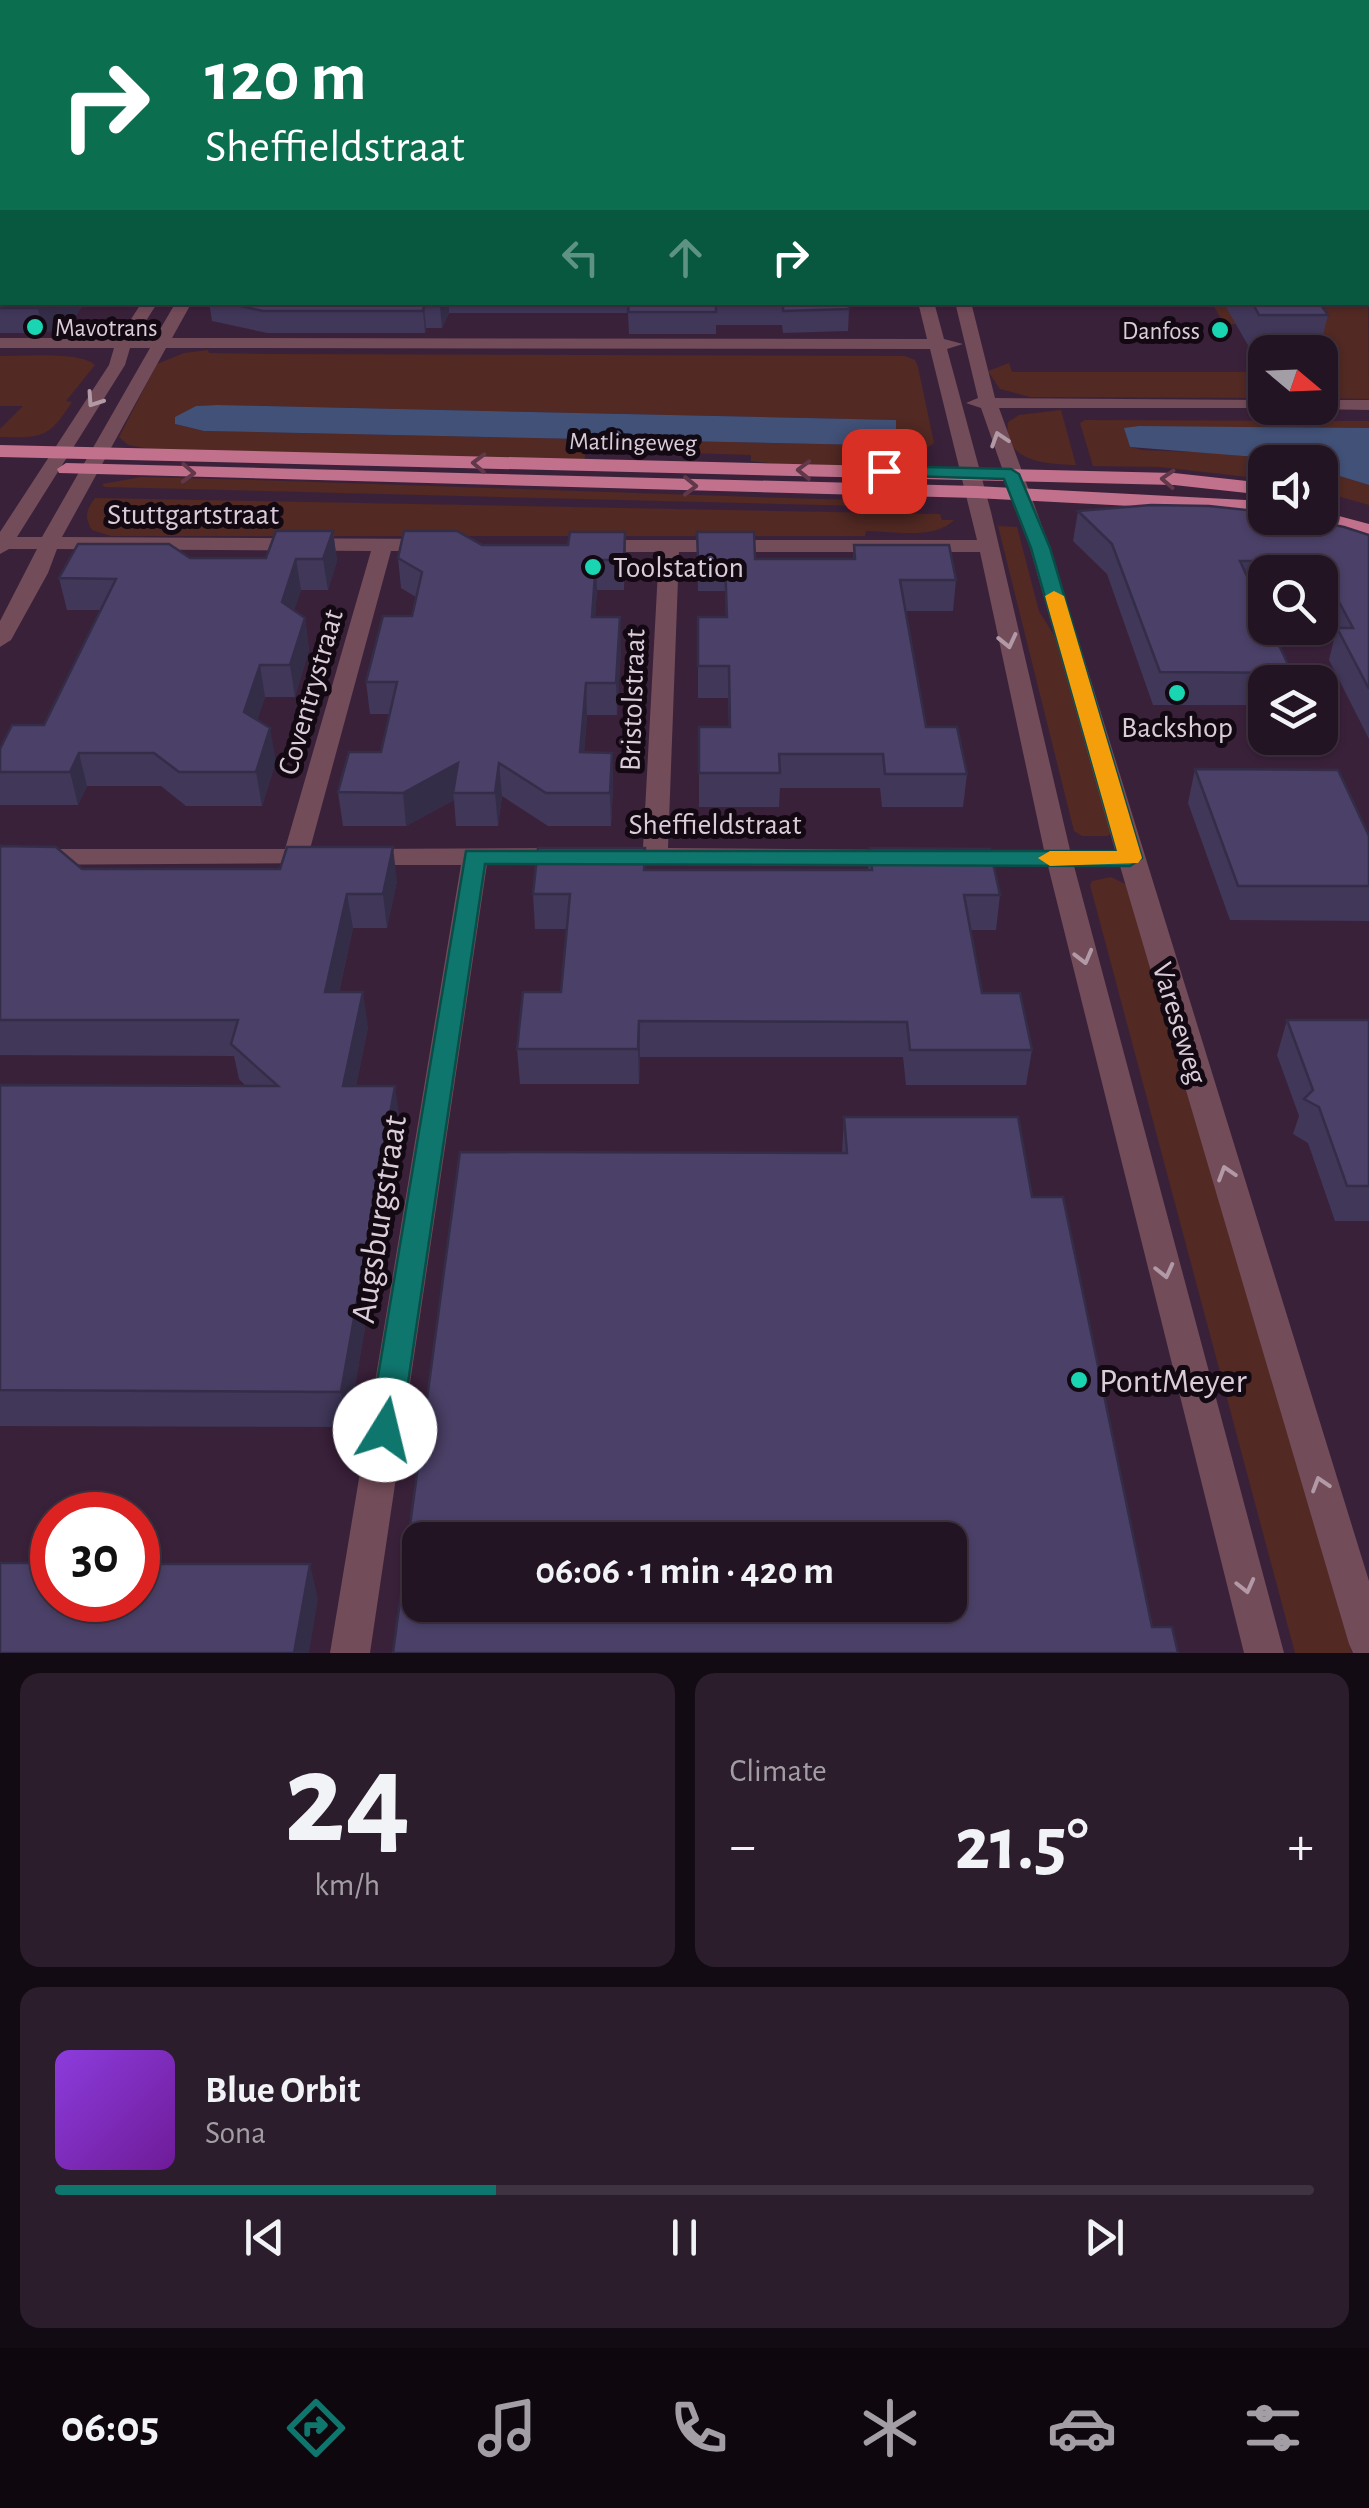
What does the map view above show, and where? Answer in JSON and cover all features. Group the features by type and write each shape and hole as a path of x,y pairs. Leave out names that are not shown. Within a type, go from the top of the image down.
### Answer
{"main road":[{"name":"Matlingeweg","path":"0,451 54,461"},
{"name":"Matlingeweg","path":"0,468 54,461 95,461 974,482 1020,494 1248,506"},
{"name":"Matlingeweg","path":"974,482 1011,474 1174,479 1248,487"},
{"path":"1338,504 1369,512"},
{"path":"1338,522 1369,530"}],"street":[{"path":"1,545 117,364 123,344 148,305"},
{"path":"0,640 38,573 49,543 182,305"},
{"path":"927,305 974,482 1058,858 1264,1653"},
{"name":"Vareseweg","path":"963,305 988,403 1040,548 1369,1644"},
{"path":"0,343 971,344"},
{"path":"955,403 1248,405"},
{"path":"1338,405 1369,406"},
{"name":"Coventrystraat","path":"295,857 383,544"},
{"name":"Stuttgartstraat","path":"1,545 459,545"},
{"path":"574,546 986,546"},
{"name":"Bristolstraat","path":"655,856 669,546"},
{"name":"Augsburgstraat","path":"350,1653 474,856"},
{"name":"Sheffieldstraat","path":"0,857 1130,858"}],"shaded area":[{"path":"0,305 1369,305 1369,1653 0,1653"},
{"path":"1213,305 1368,305 1369,399 1338,398 1338,335 1248,335 1248,345 1236,324 1217,324 1215,320 1221,319"},
{"path":"208,350 275,354 905,356 915,360 918,367 934,443 909,460 898,460 898,468 792,466 751,461 751,455 586,450 584,461 155,450 128,445 119,437 157,364 184,353","holes":["217,405 895,420 896,434 903,437 898,437 897,444 866,445 204,431 175,424 196,406"]},
{"path":"0,356 65,356 95,365 66,401 72,402 50,429 35,436 0,437 0,429 23,406 0,406"},
{"path":"1009,363 1012,372 1248,372 1248,398 1030,397 1000,389 988,371"},
{"path":"1061,410 1076,465 1040,462 1019,453 1012,445 1008,422 1019,415"},
{"path":"1248,421 1248,425 1338,425 1338,421 1369,421 1369,428 1125,429 1130,447 1142,450 1248,457 1248,477 1160,467 1093,466 1080,423"},
{"path":"1338,476 1369,485 1369,505 1338,496"},
{"path":"141,477 897,501 898,507 102,484"},
{"path":"95,498 940,514 942,520 954,520 925,532 866,531 865,536 111,536 92,530 89,525 87,514"},
{"path":"998,526 1017,527 1039,611 1057,640 1112,831 1108,836 1082,836 1074,831"},
{"path":"1111,877 1127,885 1352,1653 1295,1653 1090,885 1092,881"}],"water":[{"path":"196,406 896,420 896,433 904,437 898,437 898,444 866,445 204,431 175,424 175,417"},
{"path":"1124,428 1369,428 1369,485 1338,476 1338,445 1248,445 1248,456 1130,447"}],"building":[{"path":"0,305 53,305 38,308"},
{"path":"236,305 440,305 424,306 423,311 263,311"},
{"path":"629,305 716,305 716,312 628,312"},
{"path":"783,305 848,305 849,309 783,311"},
{"path":"1254,305 1321,305 1328,315 1259,315"},
{"path":"1151,505 1209,506 1248,510 1248,535 1338,535 1338,526 1369,535 1369,689 1338,630 1353,628 1338,600 1338,555 1248,555 1248,561 1240,561 1248,578 1248,645 1279,645 1288,665 1248,665 1248,673 1160,672 1112,544 1078,511"},
{"path":"276,531 333,531 323,559 296,559 282,602 305,618 290,665 260,665 244,712 270,728 256,772 179,772 154,753 79,753 70,772 0,772 0,749 12,725 44,725 116,579 59,578 78,544 169,544 190,558 266,558"},
{"path":"404,531 457,531 482,545 568,545 570,532 625,532 624,560 596,560 592,617 620,617 616,683 586,683 580,752 612,753 610,793 546,793 499,763 495,793 453,793 458,763 403,793 338,792 349,752 381,752 397,682 366,682 383,616 412,616 422,572 398,558"},
{"path":"697,532 754,532 755,559 855,559 854,545 949,545 956,580 900,580 926,727 957,727 967,774 885,774 883,754 779,754 780,773 699,773 699,727 730,727 729,666 698,666 698,617 727,617 725,560 698,560"},
{"path":"1195,769 1338,770 1369,836 1369,886 1238,886"},
{"path":"0,846 56,847 82,869 280,869 287,847 393,847 383,894 347,894 325,992 363,992 343,1086 395,1086 341,1392 0,1390 0,1085 278,1086 231,1044 238,1020 0,1020"},
{"path":"538,848 645,848 644,870 872,870 870,848 990,849 1000,895 964,895 982,993 1020,993 1032,1050 910,1050 907,1022 639,1021 638,1049 517,1049 523,992 561,992 570,894 533,894"},
{"path":"1287,1020 1369,1020 1369,1186 1347,1186 1319,1107 1304,1099 1313,1090"},
{"path":"844,1117 1018,1117 1032,1197 1063,1197 1152,1627 1172,1627 1178,1653 393,1653 402,1586 402,1622 967,1622 967,1522 411,1522 460,1152 847,1153"},
{"path":"0,1563 30,1563 30,1622 160,1622 160,1564 310,1564 294,1653 0,1653"}],"slow traffic":[{"path":"1050,858 1130,858 1054,596"}],"place":[{"name":"Mavotrans","path":"35,327"},
{"name":"Danfoss","path":"1220,330"},
{"name":"Toolstation","path":"593,567"},
{"name":"Backshop","path":"1177,693"},
{"name":"PontMeyer","path":"1079,1380"}],"route":[{"path":"385,1430 474,856 1130,858 1030,514 1011,474 884,471"}]}
